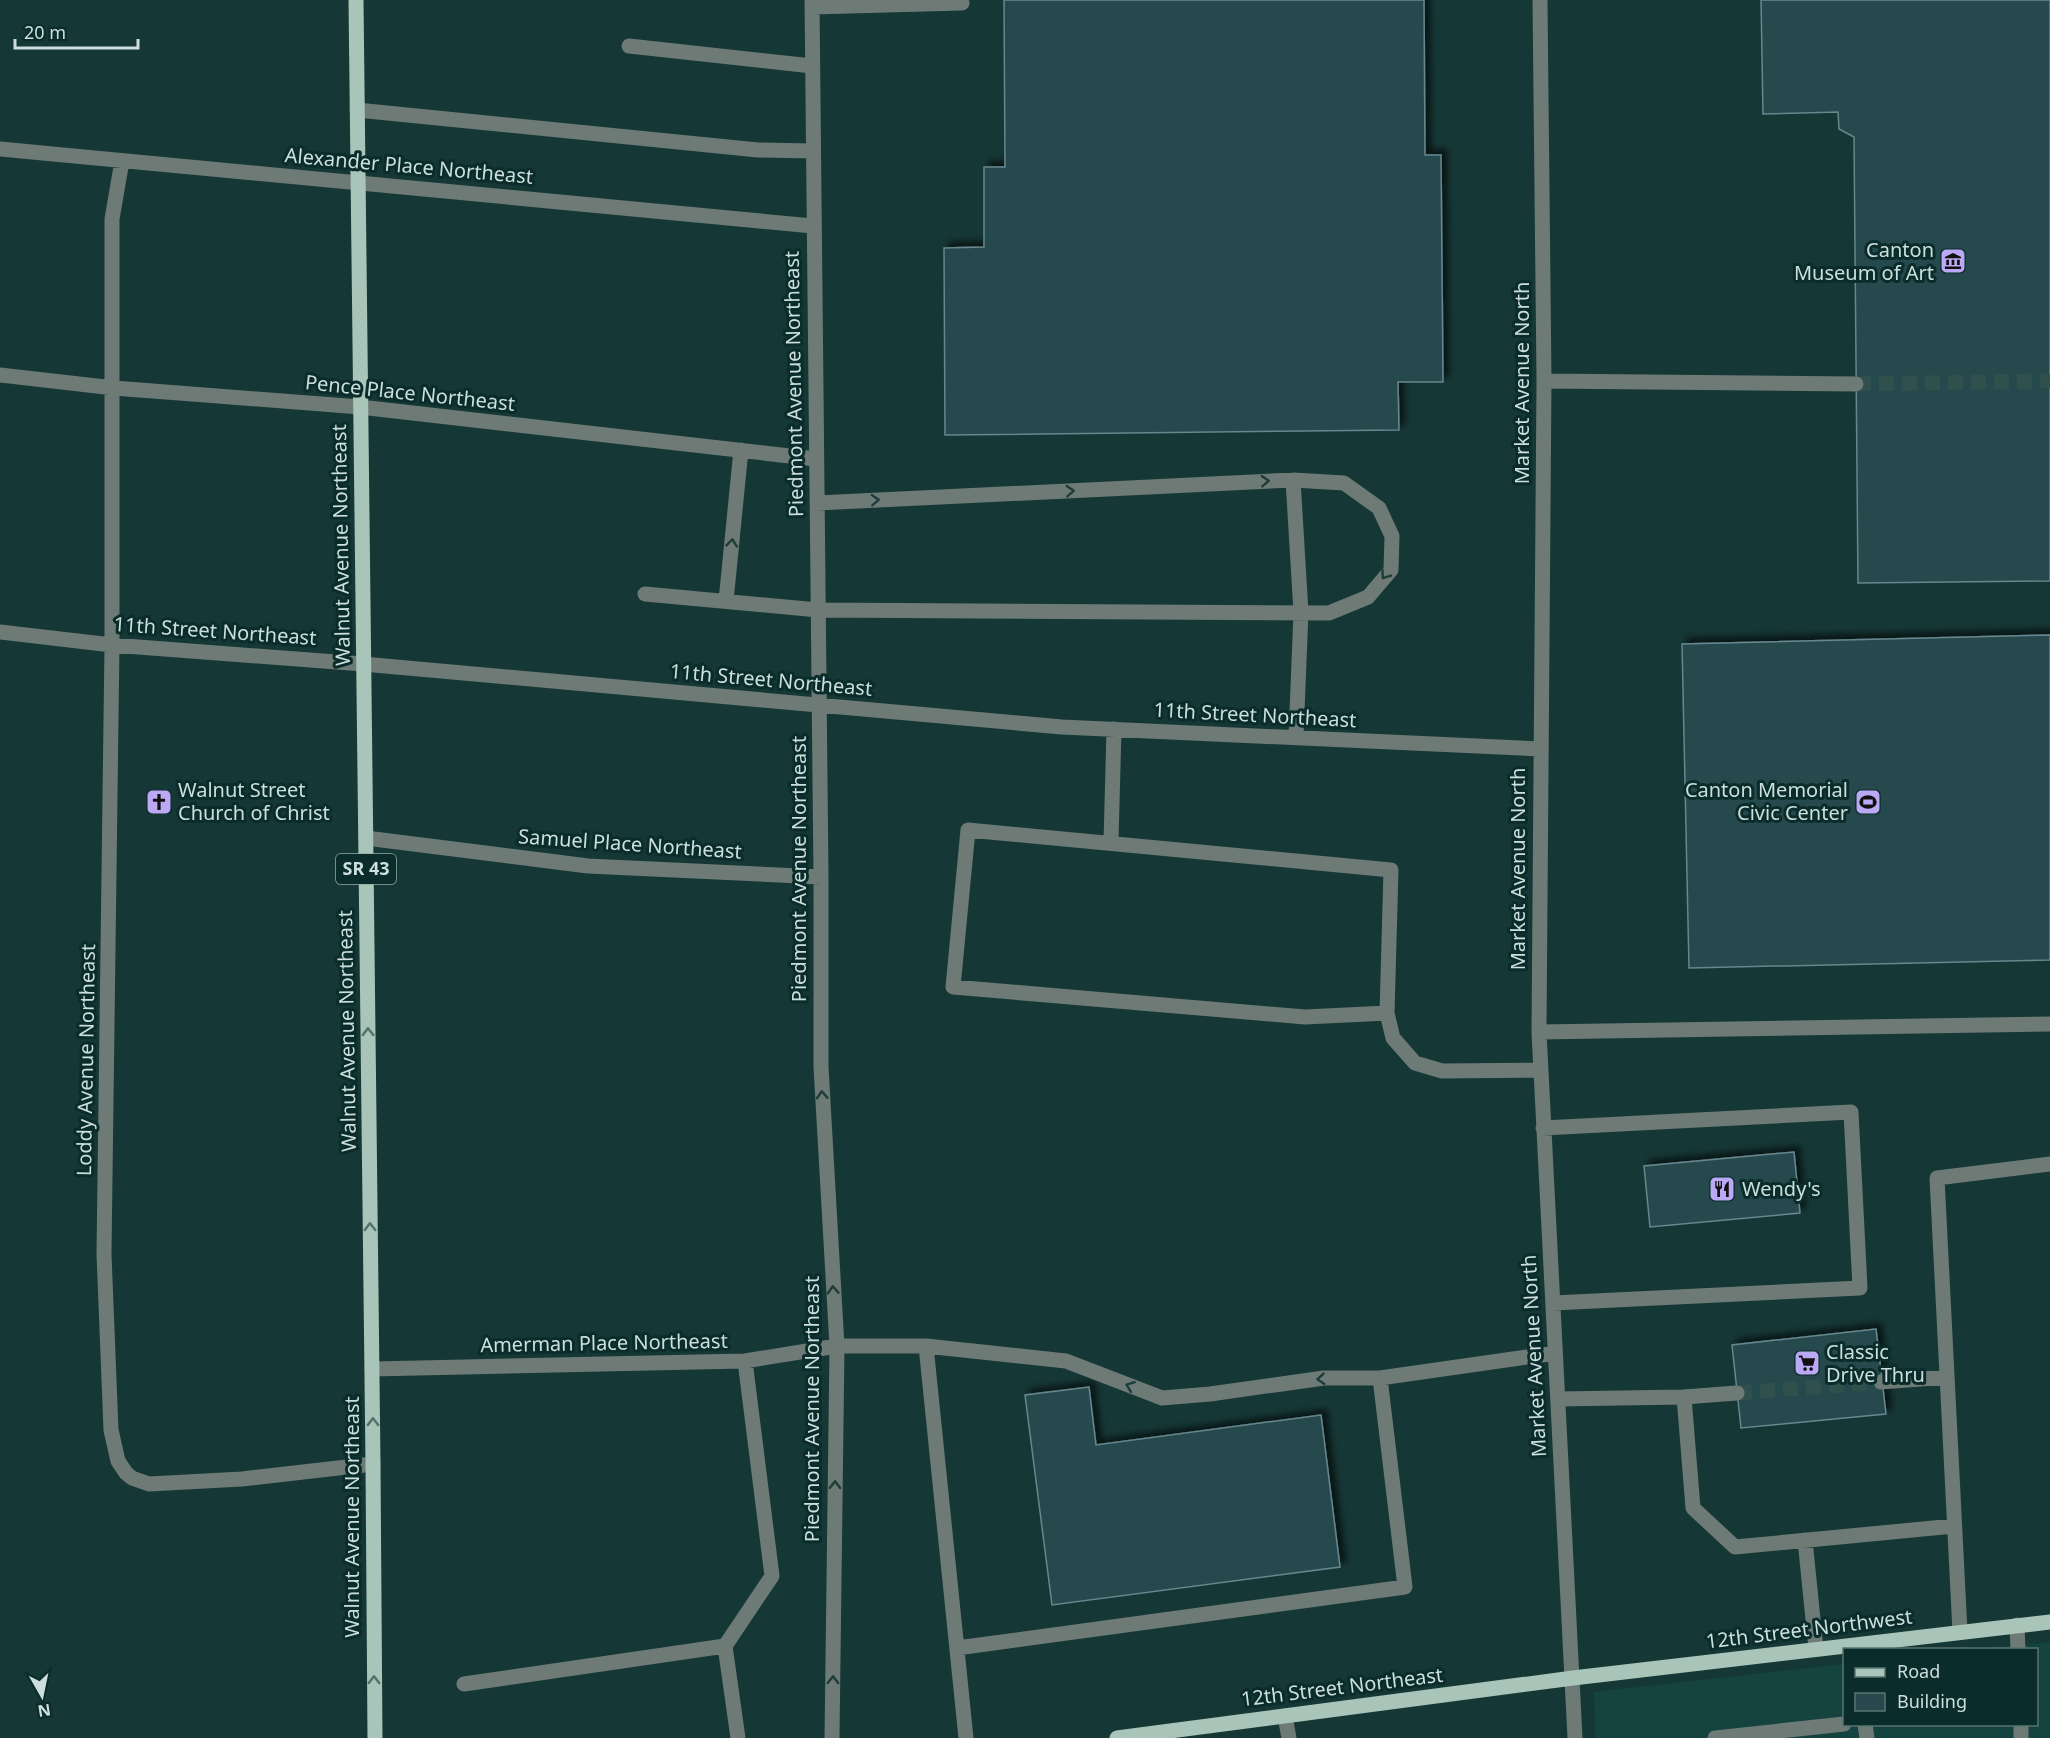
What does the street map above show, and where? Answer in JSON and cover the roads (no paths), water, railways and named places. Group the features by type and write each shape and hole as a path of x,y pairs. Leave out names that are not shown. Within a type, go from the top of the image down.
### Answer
{"main road":[{"name":"Walnut Avenue Northeast","path":"356,0 375,1738"},
{"name":"12th Street Northwest","path":"1573,1678 2050,1622"},
{"name":"12th Street Northeast","path":"1117,1738 1573,1678"}],"street":[{"name":"Market Avenue North","path":"1540,0 1544,381 1539,749 1539,1032 1542,1128 1575,1738"},
{"path":"812,4 962,3"},
{"name":"Piedmont Avenue Northeast","path":"812,4 821,877 820,1067 837,1346 832,1738"},
{"path":"629,46 812,66"},
{"path":"357,110 746,149 813,152"},
{"name":"Alexander Place Northeast","path":"0,149 813,226"},
{"name":"Loddy Avenue Northeast","path":"122,161 112,219 114,388 104,1254 111,1430 118,1461 126,1473 132,1478 149,1484 242,1479 373,1464"},
{"name":"Pence Place Northeast","path":"0,375 114,388 360,406 816,459"},
{"path":"1544,381 1856,384"},
{"path":"726,601 741,450"},
{"path":"645,594 818,610 1329,613 1368,597 1391,570 1392,536 1379,508 1344,483 1293,480 817,503"},
{"path":"1293,480 1300,612 1296,738"},
{"name":"11th Street Northeast","path":"0,632 112,645 363,664 1114,729 1539,749"},
{"path":"1111,843 1114,729"},
{"path":"1387,1013 1305,1017 953,987 968,830 1391,870 1387,1013 1393,1038 1415,1063 1442,1071 1540,1070"},
{"name":"Samuel Place Northeast","path":"366,838 588,866 821,877"},
{"path":"1539,1032 2050,1024"},
{"path":"1542,1128 1851,1112 1860,1288 1553,1303"},
{"path":"1960,1632 1937,1178 2050,1164"},
{"name":"Amerman Place Northeast","path":"372,1369 745,1361 837,1346 927,1346 1066,1361 1162,1398 1210,1394 1324,1378 1380,1378 1555,1353"},
{"path":"927,1346 966,1738"},
{"path":"738,1738 725,1646 772,1576 745,1361"},
{"path":"1881,1382 1947,1377"},
{"path":"957,1648 1405,1587 1380,1378"},
{"path":"1558,1400 1684,1397 1737,1393"},
{"path":"1684,1397 1693,1508 1735,1547 1954,1526"},
{"path":"1805,1540 1816,1649"},
{"path":"2017,1625 2018,1648"},
{"path":"464,1684 725,1646"},
{"path":"1285,1716 1289,1738"},
{"path":"1715,1738 1843,1724"}],"tunnel":[{"path":"1856,384 2050,381"},
{"path":"1737,1393 1881,1382"}],"place":[{"name":"Canton Museum of Art","path":"1953,261"},
{"name":"Walnut Street Church of Christ","path":"159,802"},
{"name":"Canton Memorial Civic Center","path":"1868,802"},
{"name":"Wendy's","path":"1722,1189"},
{"name":"Classic Drive Thru","path":"1807,1363"}]}
